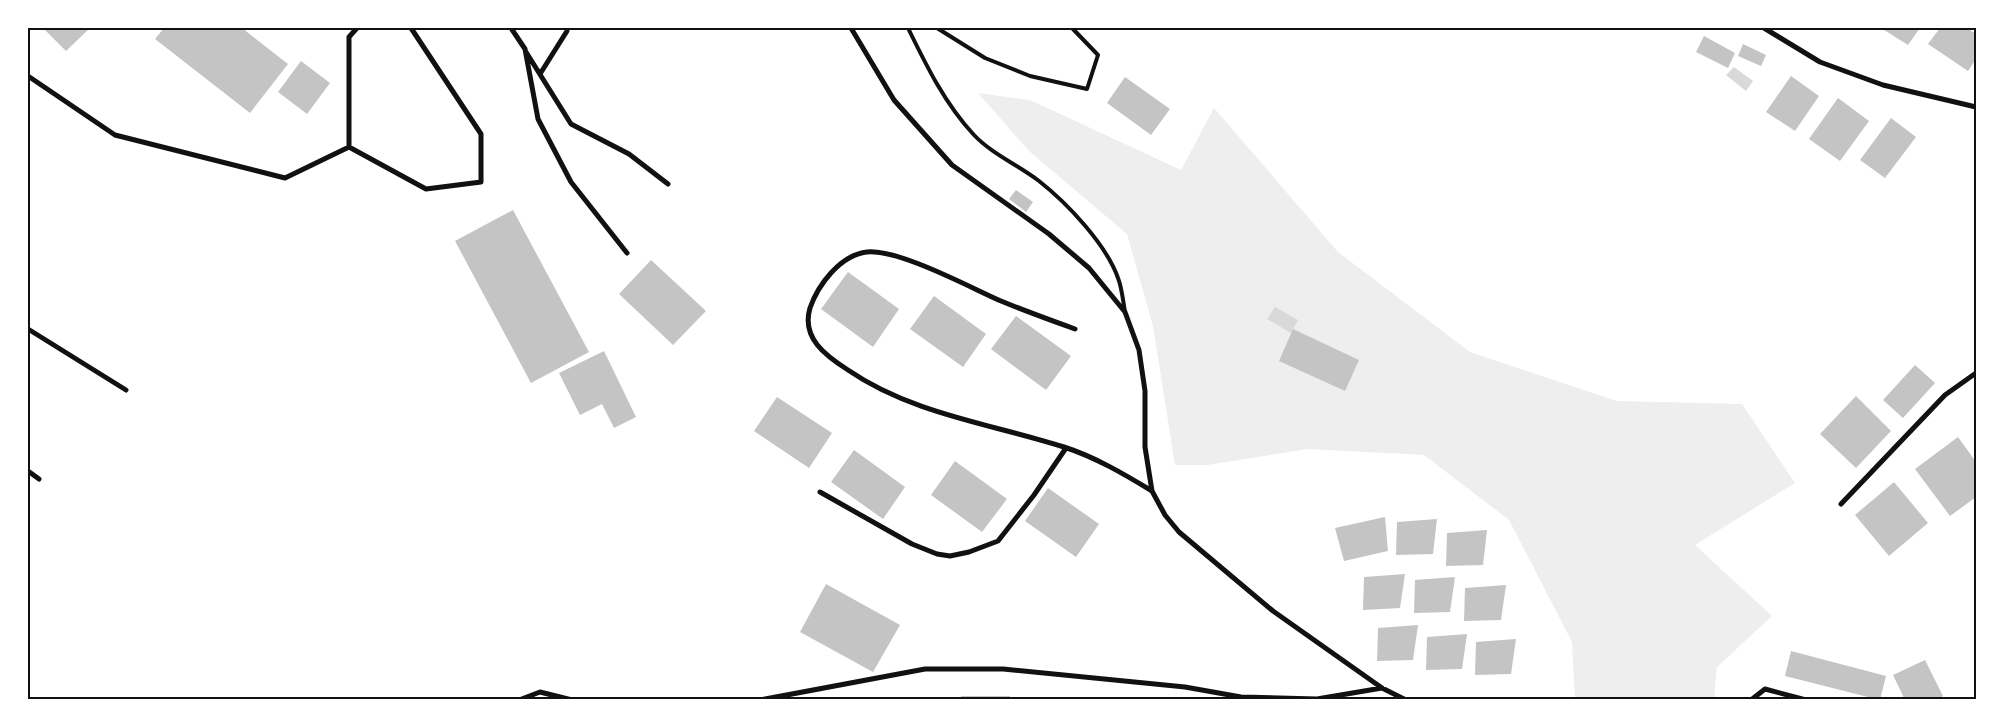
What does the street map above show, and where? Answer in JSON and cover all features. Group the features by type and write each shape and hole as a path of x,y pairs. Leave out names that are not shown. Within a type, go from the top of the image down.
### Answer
{"street":[{"path":"349,147 349,37 357,28"},
{"path":"349,147 426,189 481,182 481,134 411,28"},
{"path":"511,28 571,124 629,154 668,184"},
{"path":"540,74 567,31 567,28"},
{"path":"851,28 894,100 945,158 975,183 1063,246 1089,268 1125,312 1133,329 1145,391 1145,447 1152,491 1164,515 1186,538 1273,611 1382,688 1406,700"},
{"path":"1764,28 1830,65 1883,85 1976,107"},
{"path":"525,49 538,119 571,182 626,253"},
{"path":"28,76 115,136 285,178 349,147"},
{"path":"1075,329 1001,301 931,269 876,252 864,253 848,259 833,272 816,294 810,310 810,336 828,355 849,371 920,407 1066,448 1106,466 1152,491"},
{"path":"28,328 126,390"},
{"path":"1841,504 1945,394 1976,373"},
{"path":"820,492 912,544 937,554 950,556 969,552 998,541 1034,495 1066,448"},
{"path":"28,471 38,480"},
{"path":"760,700 925,669 1003,670 1185,687 1241,697 1321,699 1348,697 1382,688"},
{"path":"1751,700 1765,689 1806,700"},
{"path":"519,700 540,692 572,700"}],"lane":[{"path":"908,28 928,69 953,108 974,135 1039,181 1065,205 1094,237 1118,277 1125,312"},
{"path":"936,28 985,58 1030,76 1087,89 1098,55 1072,28"}],"shaded area":[{"path":"1734,67 1753,81 1746,91 1726,75"},
{"path":"978,93 1030,100 1181,170 1214,108 1338,252 1470,352 1617,401 1742,404 1795,483 1695,545 1772,616 1717,667 1714,699 1575,699 1572,642 1509,520 1424,455 1308,449 1207,465 1175,465 1153,326 1127,234 1029,151"},
{"path":"1275,307 1298,320 1291,333 1267,319"}],"building":[{"path":"43,28 90,28 66,51"},
{"path":"164,28 242,28 288,64 250,113 155,39"},
{"path":"1881,28 1920,28 1908,45"},
{"path":"1940,28 1967,28 1976,34 1976,59 1968,71 1928,44"},
{"path":"1704,36 1735,53 1728,68 1696,52"},
{"path":"1743,44 1766,55 1761,66 1738,56"},
{"path":"301,61 330,83 307,114 278,92"},
{"path":"1791,76 1819,96 1795,131 1766,112"},
{"path":"1125,77 1170,109 1151,135 1107,103"},
{"path":"1838,98 1869,121 1840,161 1809,139"},
{"path":"1891,118 1916,137 1885,178 1860,160"},
{"path":"1016,190 1033,202 1026,212 1009,199"},
{"path":"513,210 589,352 531,383 455,241"},
{"path":"651,260 706,311 673,345 619,294"},
{"path":"848,272 899,309 873,347 821,309"},
{"path":"934,296 986,334 963,367 910,329"},
{"path":"1016,316 1071,356 1046,390 991,349"},
{"path":"1293,329 1359,360 1345,391 1279,361"},
{"path":"604,351 636,417 614,428 602,404 580,415 559,373"},
{"path":"1915,365 1935,383 1903,418 1883,400"},
{"path":"1856,396 1891,431 1856,468 1820,434"},
{"path":"777,397 832,433 809,468 754,431"},
{"path":"1958,437 1976,462 1976,497 1950,516 1915,469"},
{"path":"854,450 905,487 883,519 831,482"},
{"path":"955,461 1007,499 982,532 931,495"},
{"path":"1894,482 1928,523 1889,556 1855,515"},
{"path":"1048,488 1099,524 1076,557 1025,521"},
{"path":"1385,517 1388,551 1344,561 1335,528"},
{"path":"1437,519 1433,554 1396,555 1397,522"},
{"path":"1487,530 1483,565 1446,566 1447,533"},
{"path":"1405,574 1400,608 1363,610 1364,577"},
{"path":"1455,577 1450,612 1414,613 1415,580"},
{"path":"826,584 900,625 873,672 800,632"},
{"path":"1506,585 1501,620 1464,621 1465,588"},
{"path":"1418,625 1413,660 1377,661 1378,628"},
{"path":"1467,634 1462,669 1426,670 1427,637"},
{"path":"1516,639 1511,674 1475,675 1476,642"},
{"path":"1791,651 1886,676 1880,700 1785,676"},
{"path":"1925,660 1943,696 1937,700 1905,700 1893,675"},
{"path":"961,696 1010,696 1009,700 962,700"}]}
